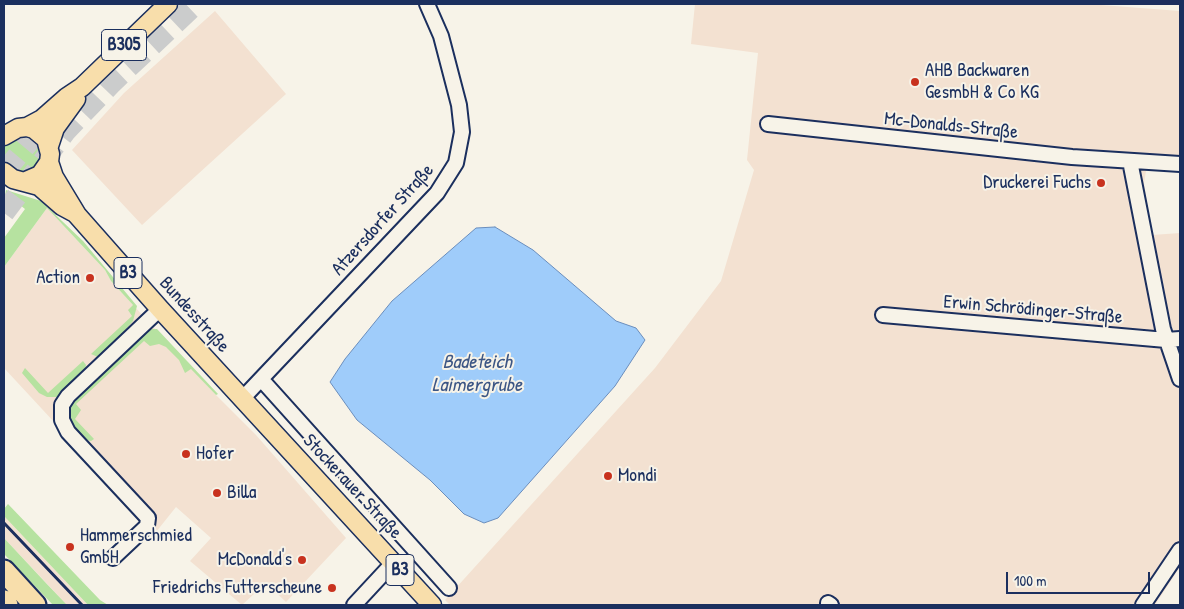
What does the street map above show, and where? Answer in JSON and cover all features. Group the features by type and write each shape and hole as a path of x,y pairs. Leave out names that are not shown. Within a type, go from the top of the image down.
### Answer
{"highway":[{"path":"4,571 35,605"},
{"path":"4,601 8,605"}],"main road":[{"name":"B305","path":"13,128 42,119 67,97 82,88 168,4"},
{"name":"B305","path":"49,154 55,128 82,88"},
{"name":"B3","path":"13,128 41,133 49,154 54,177 77,215"},
{"path":"26,181 40,175 49,154"},
{"name":"B3","path":"4,172 13,179 39,186 62,206 77,215"},
{"name":"Bundesstraße","path":"77,215 262,420"},
{"name":"Stockerauer Straße","path":"262,420 432,605"}],"street":[{"name":"Atzersdorfer Straße","path":"242,398 437,193 456,163 462,132 459,105 441,36 427,4"},
{"name":"Mc-Donalds-Straße","path":"768,124 1006,151 1180,164"},
{"path":"1130,161 1166,340 1180,379"},
{"path":"113,558 147,526 148,518 68,432 62,420 62,405 68,396 160,309"},
{"name":"Erwin Schrödinger-Straße","path":"884,315 1166,340 1180,339"},
{"path":"260,379 449,588"},
{"path":"1143,605 1180,550"},
{"path":"354,605 393,563"}],"shaded area":[{"path":"695,4 1088,4 1180,11 1180,170 1161,168 1146,171 1144,183 1152,235 1180,233 1180,567 1155,605 450,605 445,600 655,368 721,281 754,170 747,160 758,53 691,44"},
{"path":"215,11 286,94 142,225 72,150 124,93"},
{"path":"47,208 105,270 111,281 216,395 256,435 346,538 286,602 266,583 242,605 190,561 211,538 176,507 156,532 4,368 4,267"},
{"path":"4,516 88,605 67,605 4,538"}],"green space":[{"path":"26,132 42,145 41,166 23,175 5,166 4,144"},
{"path":"6,190 41,201 83,241 137,306 133,321 102,356 98,357 91,354 132,316 128,310 133,305 111,281 105,270 47,208 4,267 4,238 25,209 10,197 4,202"},
{"path":"152,329 157,329 218,394 216,395 191,369 185,373 179,360 166,347 159,344 150,346 144,341 76,404 81,410 75,419 94,439 91,441 83,439 68,419 69,406 140,337"},
{"path":"83,361 86,365 84,374 58,397 47,397 39,393 22,373 25,368 48,393"},
{"path":"8,504 100,600 108,605 88,605 4,516 4,509"},
{"path":"4,538 67,605 53,605 4,554"}],"water":[{"name":"Badeteich Laimergrube","path":"495,227 533,250 616,321 636,328 645,340 615,386 498,518 484,523 464,514 430,480 357,420 330,382 345,359 392,301 476,228"}],"tunnel":[{"path":"4,213 66,131 112,83 196,4"},
{"path":"4,172 50,117"}],"railway":[{"path":"4,523 82,605"}],"place":[{"name":"AHB Backwaren GesmbH & Co KG","path":"915,82"},
{"name":"Druckerei Fuchs","path":"1101,183"},
{"name":"Action","path":"90,278"},
{"name":"Hofer","path":"186,454"},
{"name":"Mondi","path":"608,476"},
{"name":"Billa","path":"217,493"},
{"name":"Hammerschmied GmbH","path":"70,547"},
{"name":"McDonald's","path":"302,560"},
{"name":"Friedrichs Futterscheune","path":"332,588"}]}
